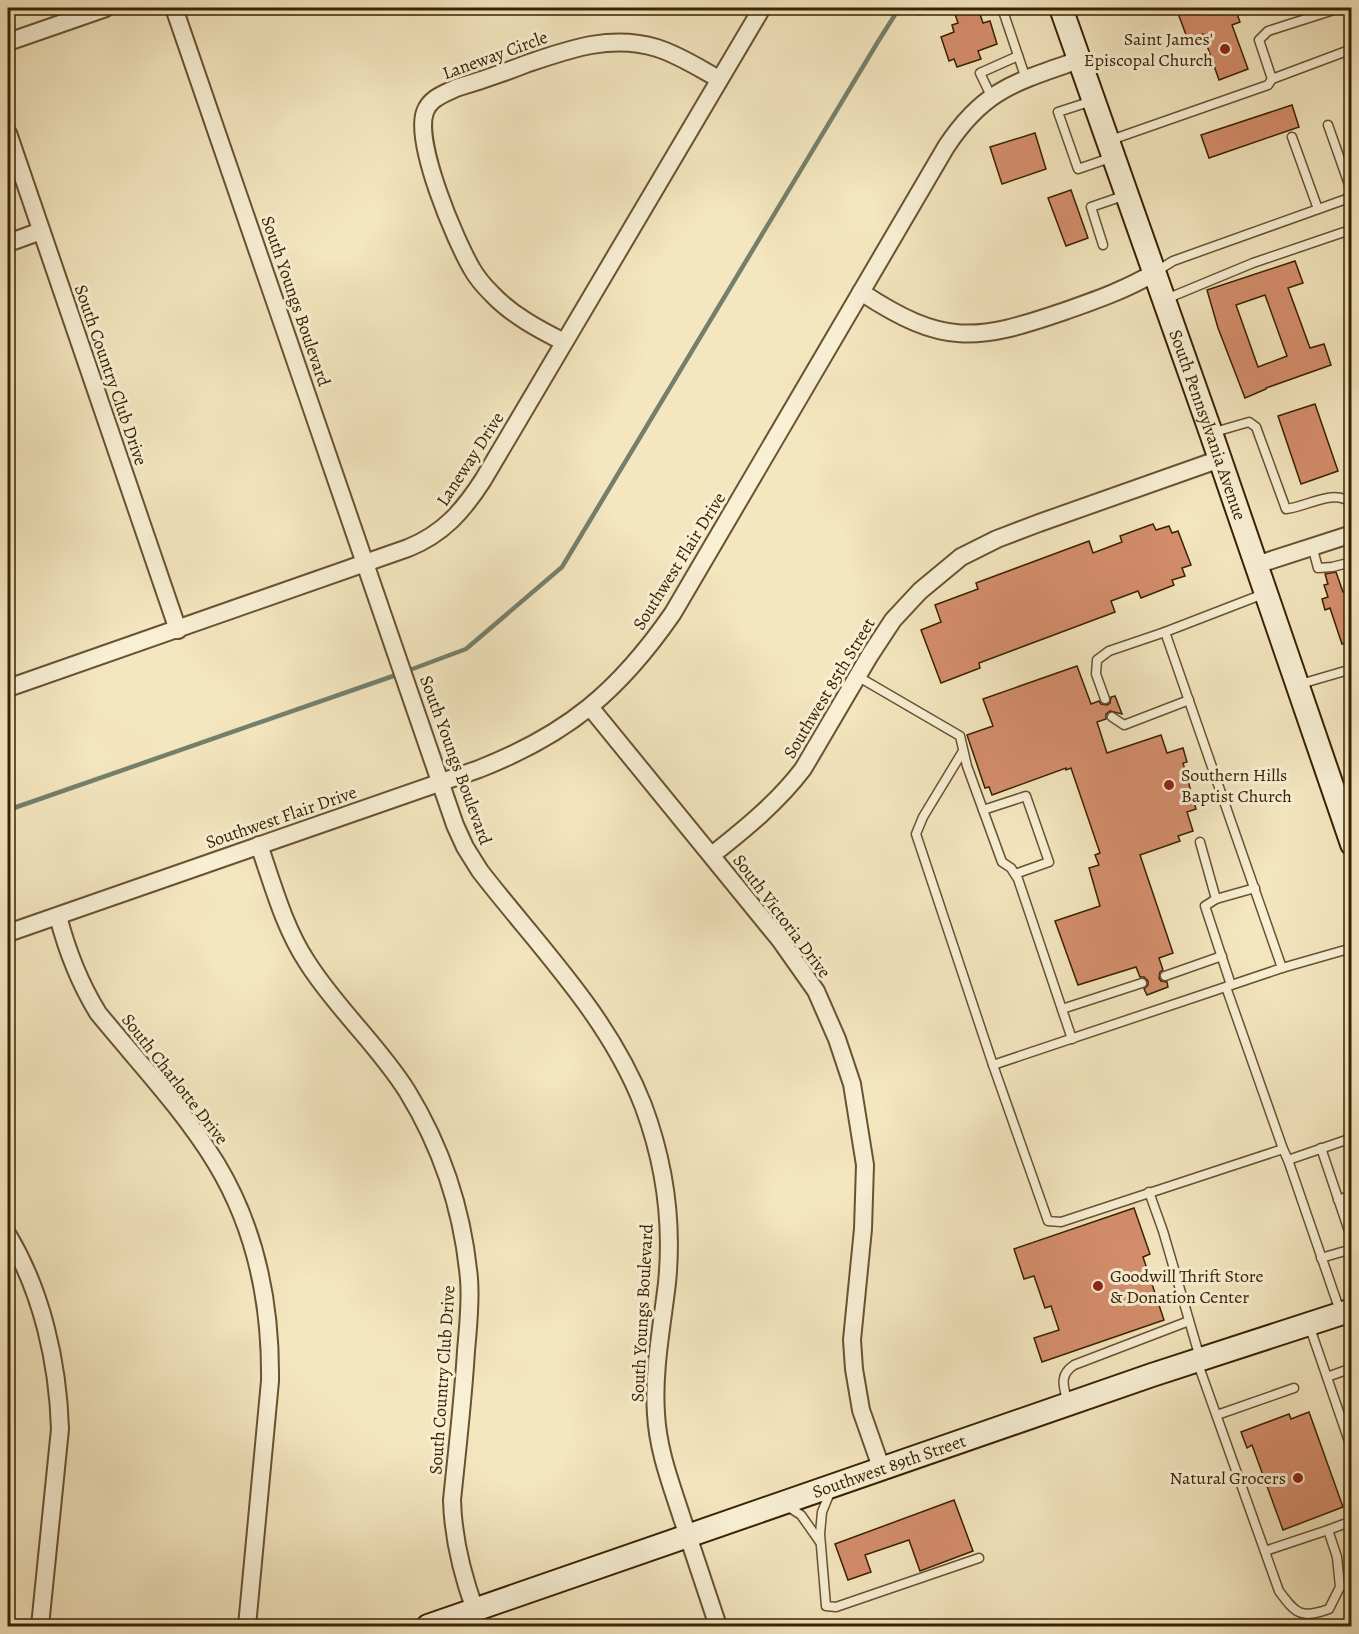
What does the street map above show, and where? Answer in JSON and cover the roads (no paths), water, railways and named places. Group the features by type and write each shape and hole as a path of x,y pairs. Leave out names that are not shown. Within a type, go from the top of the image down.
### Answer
{"main road":[{"name":"South Pennsylvania Avenue","path":"1061,8 1297,685 1344,799 1352,844"},
{"name":"Southwest 89th Street","path":"428,1626 1199,1360 1346,1312"}],"street":[{"path":"8,42 106,8"},
{"name":"South Youngs Boulevard","path":"174,8 456,825 473,861 594,1013 623,1061 644,1107 661,1166 668,1228 667,1280 656,1389 661,1453 718,1626"},
{"name":"Laneway Drive","path":"8,688 365,563 422,542 443,529 463,509 483,480 762,8"},
{"name":"Laneway Circle","path":"564,342 518,317 493,296 473,271 451,224 425,146 423,121 428,105 442,94 456,88 570,49 600,43 624,43 656,48 673,54 719,79"},
{"name":"Southwest Flair Drive","path":"8,933 479,769 528,748 590,707 615,686 637,662 673,613 954,135 970,114 991,96 1026,79 1079,60"},
{"name":"South Country Club Drive","path":"8,133 178,630"},
{"path":"8,243 41,231"},
{"path":"861,292 919,325 949,333 975,335 1007,330 1061,312 1130,287 1154,273"},
{"name":"Southwest 85th Street","path":"712,855 750,825 792,784 870,654 900,612 920,591 961,557 1028,527 1220,459"},
{"path":"1257,565 1352,534"},
{"name":"South Victoria Drive","path":"590,707 780,940 816,991 834,1031 852,1084 861,1127 866,1189 852,1354 861,1410 882,1470"},
{"name":"South Country Club Drive","path":"259,845 283,914 299,950 335,1000 374,1044 394,1071 429,1130 448,1176 462,1228 469,1281 469,1311 452,1500 453,1522 464,1576 475,1610"},
{"name":"South Charlotte Drive","path":"58,916 76,972 90,1000 98,1013 176,1106 209,1153 236,1202 253,1247 263,1288 269,1335 270,1373 247,1626"},
{"path":"8,1235 25,1268 41,1312 52,1360 59,1416 60,1429 40,1626"}],"lane":[{"path":"1002,8 1026,79"},
{"path":"1272,79 1259,40 1263,35 1268,31 1340,8"},
{"path":"1093,100 1058,112 1078,169 1110,149 1268,85 1272,79 1352,49"},
{"path":"991,96 980,73 1018,57"},
{"path":"1154,273 1173,261 1352,195 1328,125"},
{"path":"1292,137 1318,209"},
{"path":"1103,245 1091,207 1126,195"},
{"path":"1163,300 1253,263 1347,231"},
{"path":"1211,433 1249,422 1256,427 1286,509 1333,497 1345,498 1352,503"},
{"path":"1312,546 1318,568 1352,562"},
{"path":"1105,699 1096,674 1097,660 1109,651 1166,632 1266,593"},
{"path":"1166,632 1282,968"},
{"path":"1297,685 1352,669"},
{"path":"857,676 960,736 1002,862 1015,874 1072,1039"},
{"path":"1112,717 1124,724 1189,700"},
{"path":"963,750 923,817 916,834 1048,1221 1061,1222 1283,1149"},
{"path":"983,810 1026,796 1049,862 1015,874"},
{"path":"1200,842 1216,899"},
{"path":"1255,888 1216,899 1205,906 1222,956 1228,986 1283,1149 1321,1258 1346,1312"},
{"path":"993,1065 1282,968 1352,948"},
{"path":"1165,976 1222,956"},
{"path":"1062,1009 1142,983"},
{"path":"1287,1160 1352,1138"},
{"path":"1320,1148 1352,1240"},
{"path":"1149,1192 1217,1416 1279,1591 1293,1610 1311,1615 1329,1609 1340,1587 1337,1557 1328,1530"},
{"path":"1338,1200 1352,1196"},
{"path":"1352,1212 1352,1218"},
{"path":"1321,1258 1352,1249"},
{"path":"1068,1405 1063,1380 1066,1370 1190,1321"},
{"path":"1309,1324 1352,1449"},
{"path":"1327,1377 1352,1368"},
{"path":"1217,1416 1294,1388"},
{"path":"832,1487 822,1512 820,1543 826,1606 837,1607 979,1558"},
{"path":"784,1504 801,1515 820,1543"},
{"path":"1265,1551 1352,1521"}],"waterway":[{"path":"407,671 466,649 562,567 879,40 901,8"},
{"path":"8,810 399,674"}],"place":[{"name":"Saint James' Episcopal Church","path":"1225,49"},
{"name":"Southern Hills Baptist Church","path":"1169,785"},
{"name":"Goodwill Thrift Store & Donation Center","path":"1098,1286"},
{"name":"Natural Grocers","path":"1298,1478"}]}
